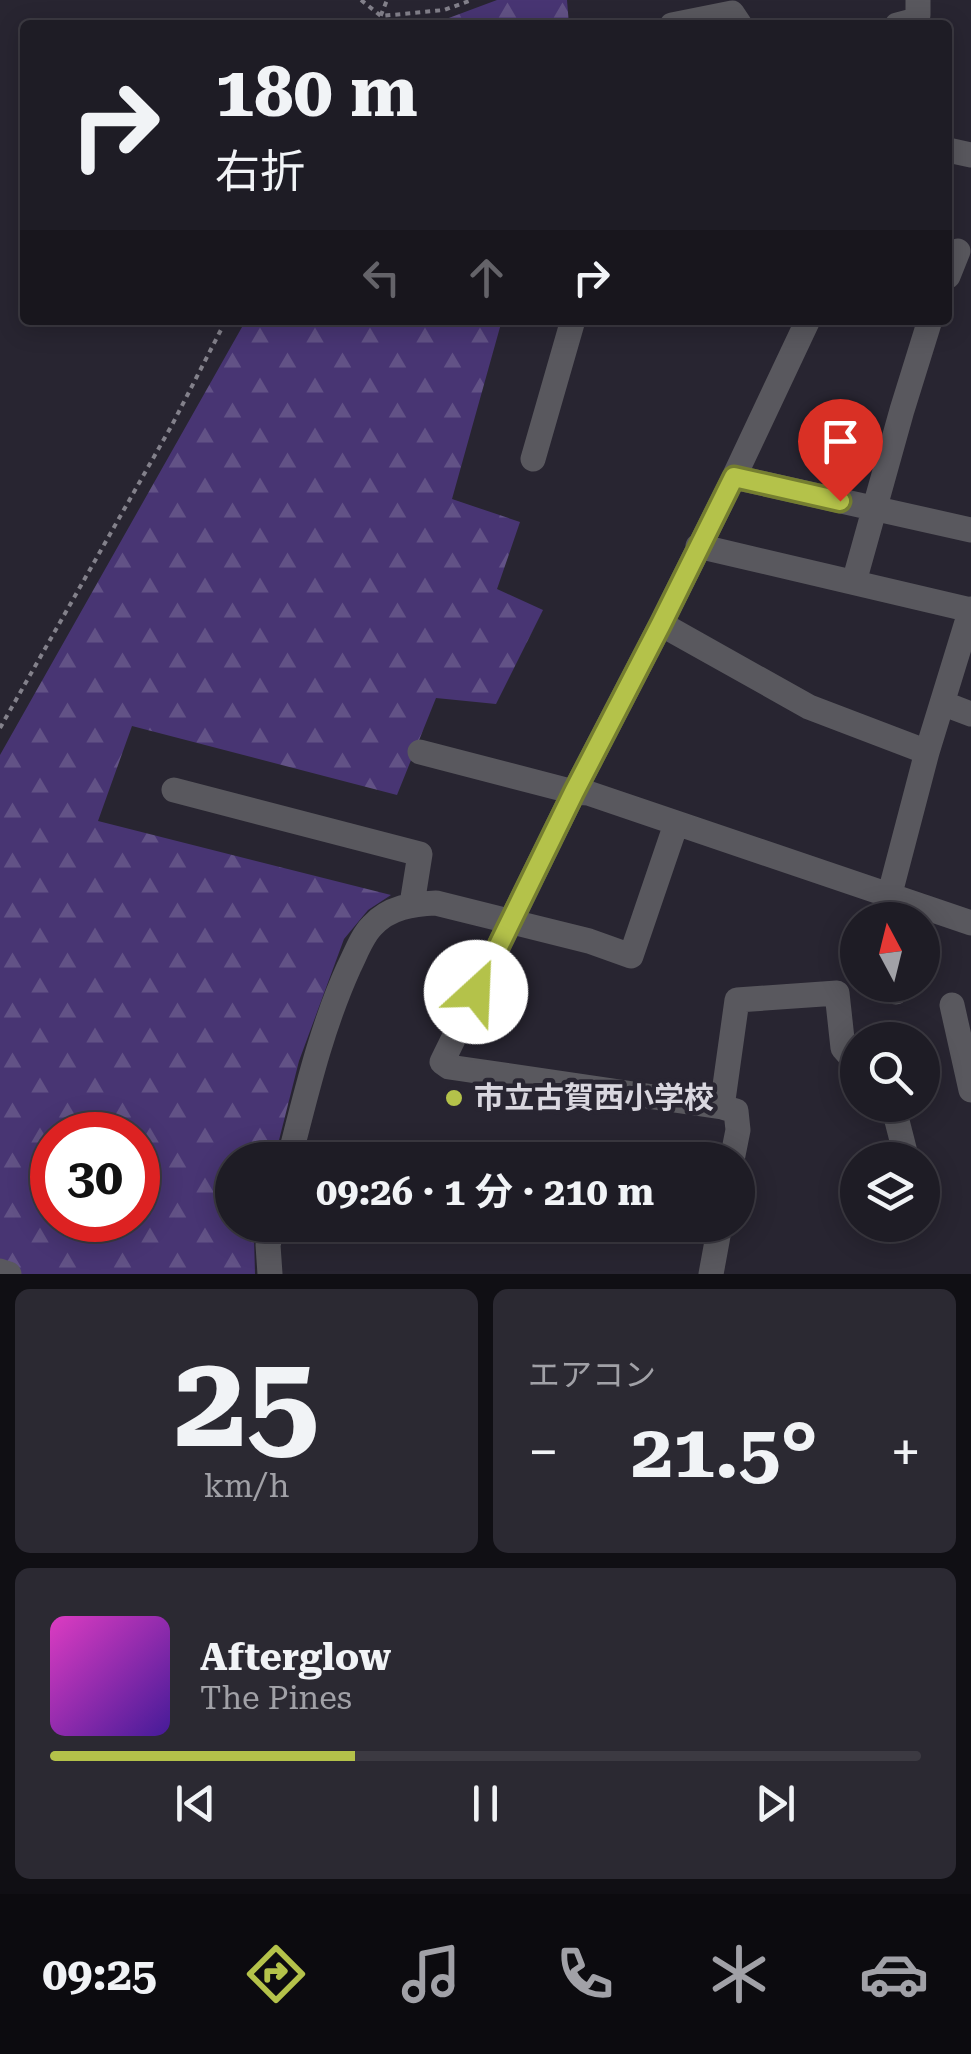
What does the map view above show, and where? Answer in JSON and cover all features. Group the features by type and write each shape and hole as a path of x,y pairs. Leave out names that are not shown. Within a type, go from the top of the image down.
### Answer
{"street":[{"path":"699,20 732,14 736,20"},
{"path":"533,460 572,325"},
{"path":"736,1142 736,1112 722,1107 449,1068 442,1062 734,477 806,325"},
{"path":"854,582 928,325"},
{"path":"734,477 971,530"},
{"path":"698,546 971,609 927,752 891,902"},
{"path":"661,624 809,706 927,752"},
{"path":"942,703 971,714"},
{"path":"420,752 588,793 875,902"},
{"path":"174,790 420,854 412,904"},
{"path":"293,1142 326,1022 356,951 372,926 391,911 412,904 436,903 589,941 631,956 676,824"},
{"path":"940,917 971,923"},
{"path":"722,1107 737,1000 837,993 840,1022"},
{"path":"952,1005 971,1090"},
{"path":"269,1242 270,1274"},
{"path":"710,1274 717,1242"},
{"path":"0,1270 10,1274"}],"path":[{"path":"360,0 382,16 444,10 472,0"},
{"path":"379,20 387,0"},
{"path":"0,728 172,425 223,325"}],"green space":[{"path":"497,0 567,0 569,20 443,20"},
{"path":"243,325 501,325 452,499 520,522 497,589 543,610 496,704 436,698 397,795 132,726 98,821 391,895 368,910 344,939 299,1061 279,1142 215,1142 215,1242 254,1242 255,1274 0,1274 0,755"}],"place":[{"name":"市立古賀西小学校","path":"454,1098"}],"route":[{"path":"476,992 734,477 840,501"}]}
